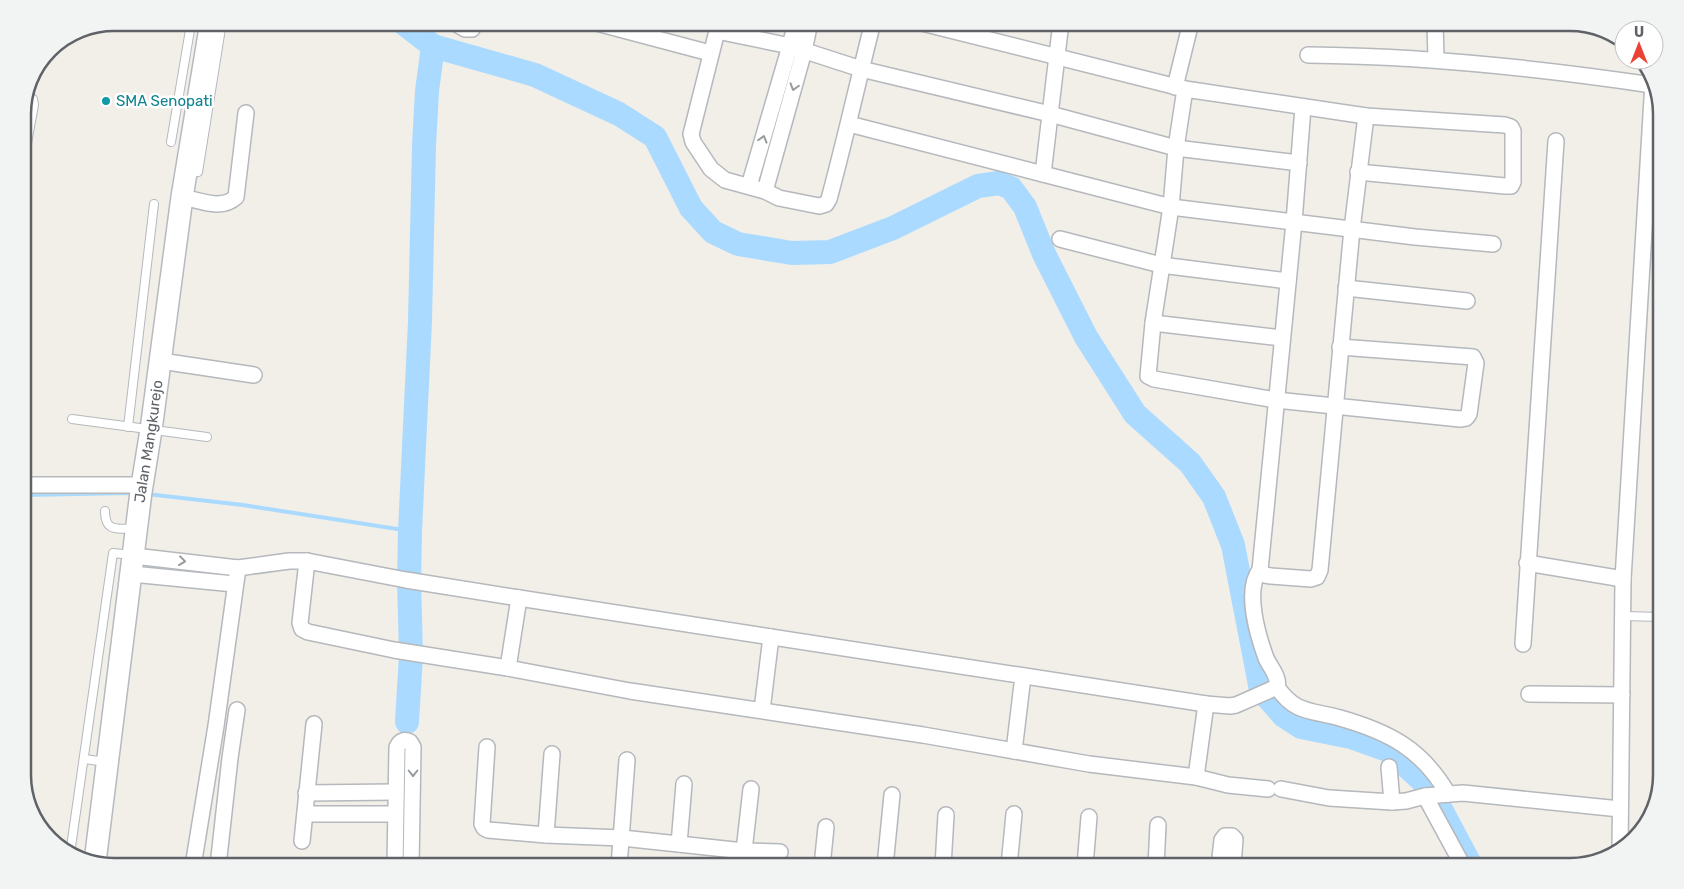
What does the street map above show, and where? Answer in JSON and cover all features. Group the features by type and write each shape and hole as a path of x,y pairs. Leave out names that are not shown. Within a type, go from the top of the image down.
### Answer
{"street":[{"path":"627,31 710,53"},
{"path":"717,31 692,126 692,138 712,169 720,177 734,183 765,191 779,198 819,206 826,204 829,199 871,31"},
{"path":"732,31 861,69 1050,114 1176,148 1299,163"},
{"path":"765,191 797,49 796,31"},
{"path":"749,186 797,49 806,31"},
{"path":"955,31 1180,88 1366,116 1505,125 1511,127 1513,131 1513,182 1511,186 1358,172"},
{"path":"1043,174 1060,31"},
{"path":"1190,31 1180,88 1171,207 1153,323 1148,376 1150,378 1276,400 1460,420 1466,418 1469,414 1476,362 1473,357 1340,347"},
{"path":"1435,31 1436,60"},
{"name":"Jalan Mangkurejo","path":"96,856 108,762 102,714 117,603 133,565 182,197 203,103 204,39"},
{"path":"1308,55 1436,60 1554,70 1646,83"},
{"path":"1620,841 1623,579 1651,99"},
{"path":"133,565 238,568 289,561 307,561 413,581 1206,704 1230,706 1256,697 1276,688 1278,682 1266,658 1255,618 1254,582 1260,570 1294,222 1303,107"},
{"path":"182,197 218,205 236,197 246,113"},
{"path":"1260,570 1264,575 1311,579 1319,574 1352,229 1366,116"},
{"path":"849,124 1171,207 1493,244"},
{"path":"1523,644 1556,141"},
{"path":"1060,239 1161,265 1288,281"},
{"path":"1346,288 1467,301"},
{"path":"1153,323 1282,338"},
{"path":"160,361 254,375"},
{"path":"31,486 141,495"},
{"path":"307,561 300,623 302,629 308,632 394,650 508,668 630,691 762,710 1089,764 1196,777 1228,785 1274,789 1329,798 1392,802 1462,793 1620,809"},
{"path":"1527,563 1623,579"},
{"path":"133,565 234,584"},
{"path":"194,858 216,726 234,584 238,568"},
{"path":"508,668 520,598"},
{"path":"762,710 771,637"},
{"path":"1014,751 1023,676"},
{"path":"1276,688 1293,706 1387,735 1402,743 1429,766 1436,795 1460,858"},
{"path":"1529,694 1622,695"},
{"path":"1196,777 1206,704"},
{"path":"219,858 237,710"},
{"path":"302,841 314,724"},
{"path":"395,858 397,746 400,742 408,740 413,747 411,858"},
{"path":"487,747 482,824 488,830 546,835 622,838 744,851 780,852"},
{"path":"546,835 552,754"},
{"path":"620,858 627,760"},
{"path":"1389,767 1392,802"},
{"path":"680,844 684,784"},
{"path":"744,851 751,789"},
{"path":"306,793 396,792"},
{"path":"886,858 892,795"},
{"path":"305,814 395,814"},
{"path":"1010,858 1014,814"},
{"path":"943,858 946,815"},
{"path":"1086,858 1089,817"},
{"path":"1156,858 1158,825"},
{"path":"823,858 826,827"},
{"path":"1220,858 1222,840 1225,836 1232,836 1235,839 1234,858"}],"lane":[{"path":"171,142 204,39"},
{"path":"31,121 34,105 33,100"},
{"path":"128,427 154,204"},
{"path":"72,420 207,437"},
{"path":"105,511 106,525 137,529"},
{"path":"1624,616 1653,617"},
{"path":"71,846 84,759 102,714"},
{"path":"84,759 108,762"}],"waterway":[{"path":"414,31 433,46 535,75 619,114 655,137 691,208 713,232 738,244 792,253 830,252 893,228 978,186 999,183 1011,188 1025,207 1044,254 1086,337 1135,414 1190,463 1214,497 1233,545 1261,690 1284,716 1301,727 1351,737 1390,751 1429,787 1467,858"},
{"path":"407,722 411,655 410,531 420,321 424,146 427,91 433,46"},
{"path":"31,495 133,493"},
{"path":"147,494 243,505 410,531"}],"place":[{"name":"SMA Senopati","path":"106,101"}]}
